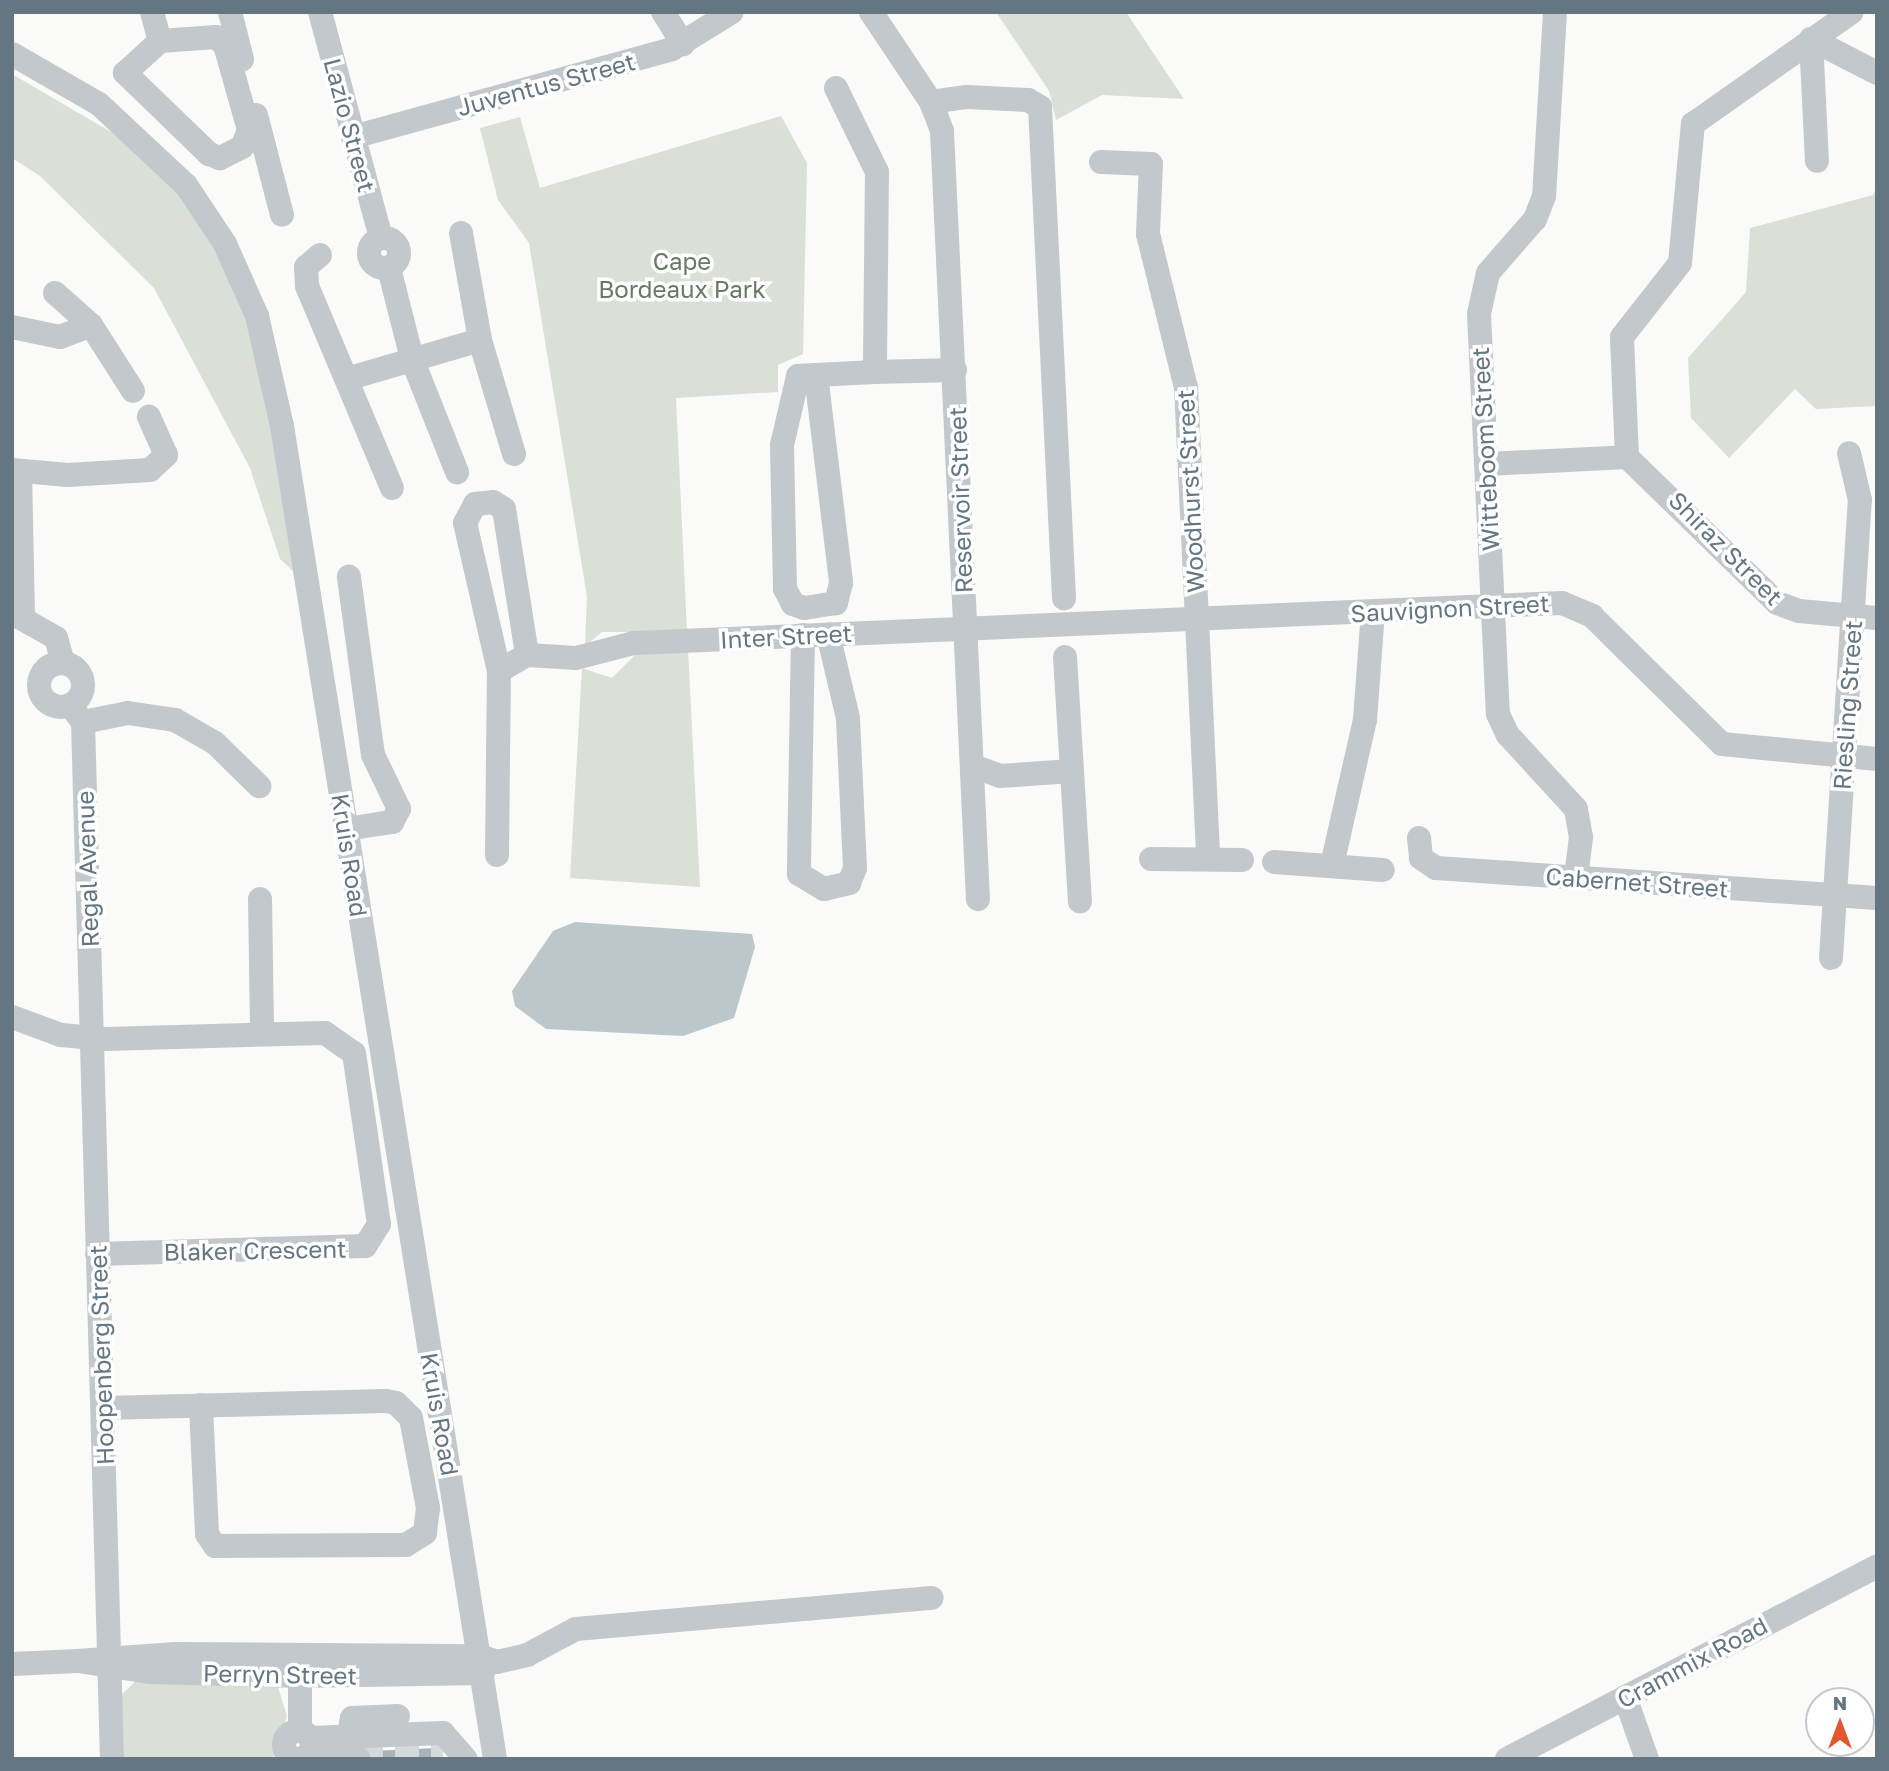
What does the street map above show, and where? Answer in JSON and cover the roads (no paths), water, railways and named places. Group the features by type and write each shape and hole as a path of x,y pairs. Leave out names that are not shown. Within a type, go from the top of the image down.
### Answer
{"street":[{"path":"152,12 160,41"},
{"path":"230,12 282,215"},
{"name":"Lazio Street","path":"320,12 382,238 371,245 369,257 376,267 389,268 412,359"},
{"path":"663,12 682,44"},
{"name":"Juventus Street","path":"353,137 682,44 732,12"},
{"name":"Reservoir Street","path":"871,12 931,102 942,131 978,899"},
{"name":"Witteboom Street","path":"1555,12 1544,196 1535,219 1488,273 1479,302 1498,714 1508,736 1576,809 1581,837 1576,878"},
{"path":"1486,464 1627,457 1622,337 1680,263 1693,124 1852,12"},
{"path":"1811,39 1877,73"},
{"path":"1811,39 1817,161"},
{"path":"160,41 223,41 249,130 243,147 220,158 209,154 128,81 127,68 160,41"},
{"name":"Kruis Road","path":"12,54 99,104 186,185 225,243 257,316 282,426 346,829 487,1664 495,1759"},
{"path":"836,88 877,172 875,372"},
{"path":"931,102 1028,100 1042,114 1064,598"},
{"name":"Woodhurst Street","path":"1101,162 1151,164 1148,234 1186,387 1196,620"},
{"path":"461,233 480,340 514,454"},
{"path":"320,255 306,267 305,279 350,378 392,488"},
{"path":"55,293 91,325 132,391"},
{"path":"12,327 60,337 91,325"},
{"path":"350,378 480,340"},
{"path":"412,359 457,472"},
{"path":"807,375 955,370"},
{"path":"807,375 841,583 829,607 793,604 785,589 782,445 807,375"},
{"path":"149,417 165,445 158,466 103,474 16,471 26,620 63,650 63,663 43,672 39,687 51,705 76,713 128,713 175,720 215,743 259,786"},
{"name":"Riesling Street","path":"1831,958 1844,757 1865,617 1860,500 1849,453"},
{"name":"Shiraz Street","path":"1627,457 1777,603 1865,617"},
{"path":"497,855 499,671 465,523 475,504 494,502 504,509 527,655 499,671"},
{"path":"346,829 393,822 399,809 373,755 349,577"},
{"name":"Sauvignon Street","path":"966,629 1493,606 1576,606 1722,744 1877,759"},
{"path":"1332,865 1361,748 1373,612"},
{"path":"1196,620 1208,858"},
{"name":"Inter Street","path":"527,655 608,653 634,643 966,629"},
{"path":"803,635 798,692 800,874 824,889 849,883 855,868 848,718 838,689 828,634"},
{"path":"1065,657 1080,902"},
{"name":"Regal Avenue","path":"63,663 77,670 83,684 76,713 95,1037"},
{"path":"798,692 838,689"},
{"path":"973,766 1000,776 1072,771"},
{"name":"Cabernet Street","path":"1419,838 1421,858 1436,868 1877,898"},
{"path":"1151,859 1242,860"},
{"path":"1274,862 1383,870"},
{"path":"261,898 262,1032"},
{"path":"12,1017 61,1035 95,1037"},
{"name":"Blaker Crescent","path":"95,1037 325,1033 354,1053 379,1213 373,1239 355,1248 97,1254"},
{"name":"Hoopenberg Street","path":"95,1037 97,1254 112,1759"},
{"path":"103,1408 201,1405 397,1403 411,1418 428,1508 425,1532 406,1545 215,1546 207,1534 201,1405"},
{"name":"Crammix Road","path":"1507,1759 1877,1566"},
{"name":"Perryn Street","path":"12,1664 78,1661 300,1666 487,1664 527,1655 576,1629 932,1598"},
{"path":"300,1666 300,1748 356,1751 443,1733 455,1758"},
{"path":"1625,1697 1647,1759"},
{"path":"356,1751 352,1718 397,1716"}],"tunnel":[{"path":"359,1757 443,1757"}],"park label":[{"name":"Cape Bordeaux Park","path":"682,275"}]}
